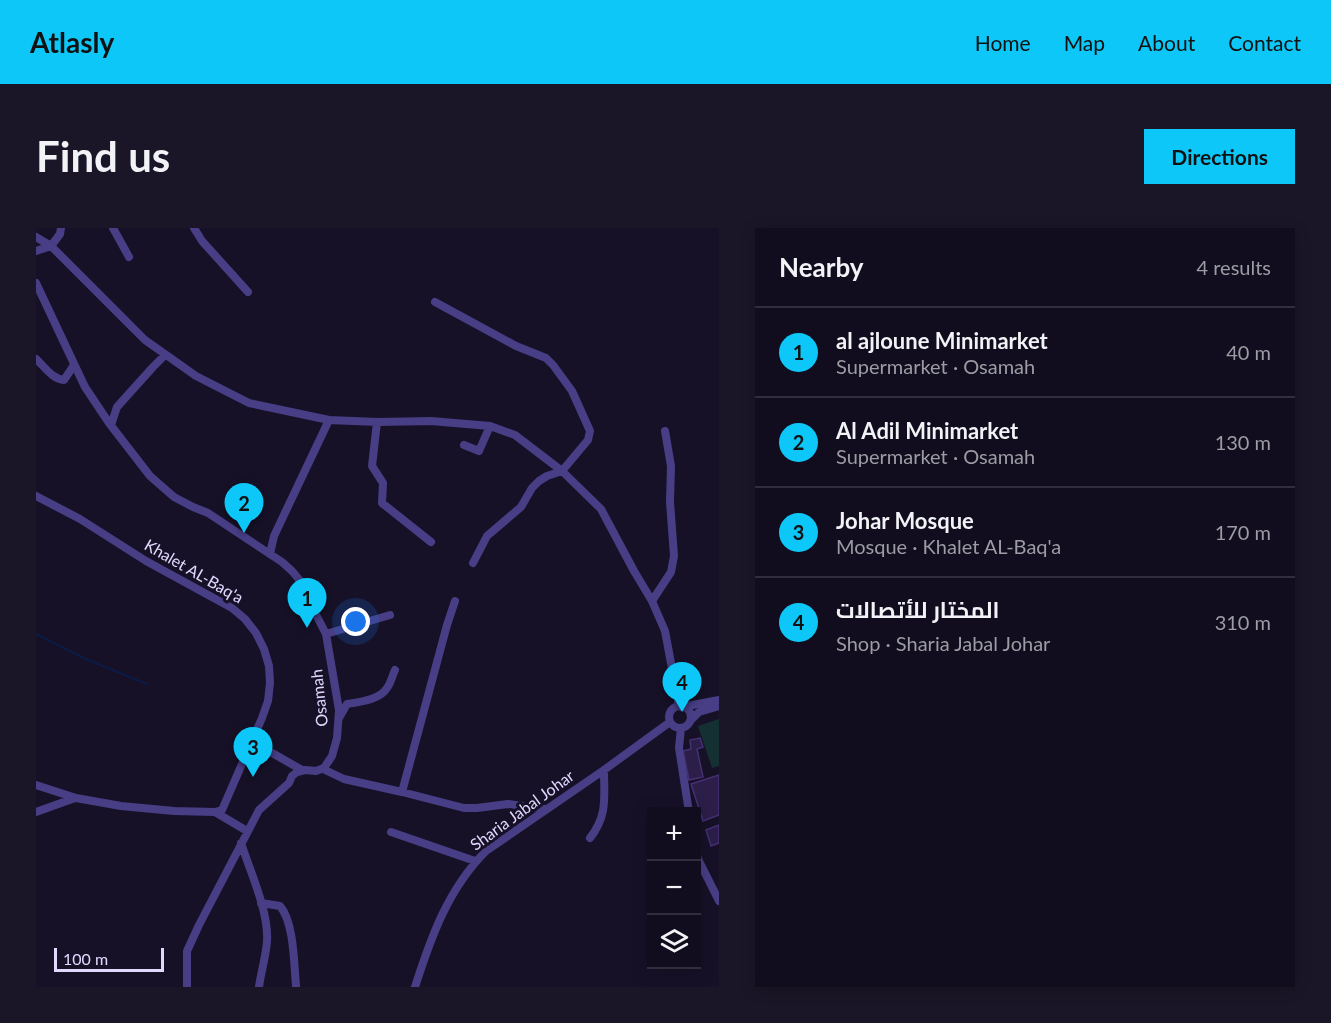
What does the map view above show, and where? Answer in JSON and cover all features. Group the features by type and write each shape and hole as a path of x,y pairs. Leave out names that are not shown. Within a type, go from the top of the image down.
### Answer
{"street":[{"path":"36,251 51,246 60,234 61,228"},
{"path":"113,228 129,257"},
{"path":"194,228 202,241 248,292"},
{"path":"36,237 51,246 145,340 196,376 249,403 329,420 431,421 490,426 515,435 562,471 601,509 652,601 665,631 681,707 690,712 690,721"},
{"name":"Osamah","path":"37,288 85,387 150,476 183,502 208,513 287,566 305,589 326,634 338,701 339,729 335,747 323,770"},
{"path":"435,302 516,346 542,356 553,365 572,391 590,431 588,440 562,471 547,476 535,484 521,507 486,536 473,563"},
{"path":"111,425 117,407 165,355"},
{"path":"36,359 49,373 60,380 64,380 74,365"},
{"path":"270,554 274,536 329,420"},
{"path":"377,422 372,466 383,483 382,503 431,542"},
{"path":"464,445 480,451 490,426"},
{"path":"652,601 671,572 674,556 670,502 671,466 665,431"},
{"name":"Khalet AL-Baq'a","path":"36,496 80,519 146,561 224,603 245,619 256,633 264,649 270,675 265,710 222,810 215,812"},
{"path":"402,792 455,601"},
{"path":"326,634 390,615"},
{"path":"339,718 347,704 362,701 386,691 395,670"},
{"path":"719,700 673,709 670,722 675,727 681,728 687,726 699,712 719,706"},
{"name":"Sharia Jabal Johar","path":"416,987 425,955 447,904 475,861 670,722"},
{"path":"681,728 679,748 689,807"},
{"path":"251,741 302,770 313,772 323,770 344,779 464,808 508,804 545,809"},
{"path":"187,987 187,951 247,831 259,810 289,783 292,776 302,770"},
{"path":"590,838 599,827 605,807 604,770"},
{"path":"36,785 76,798 122,806 215,812 247,831"},
{"path":"36,812 76,798"},
{"path":"391,832 475,861"},
{"path":"241,843 261,903 267,940 259,987"},
{"path":"699,861 719,901"},
{"path":"261,903 280,906 286,914 296,986"}],"green space":[{"path":"719,719 719,766 712,768 698,726"}],"building":[{"path":"700,738 703,747 697,749 703,777 689,780 683,751 691,749 690,740"},
{"path":"719,775 719,815 703,821 701,807 698,807 691,784"},
{"path":"719,825 719,843 711,846 706,830"}],"waterway":[{"path":"36,634 88,660 147,684"}],"place":[{"name":"Al Adil Minimarket","path":"244,533"},
{"name":"al ajloune Minimarket","path":"307,628"},
{"name":"المختار للأتصالات","path":"682,712"},
{"name":"Johar Mosque","path":"253,777"}]}
